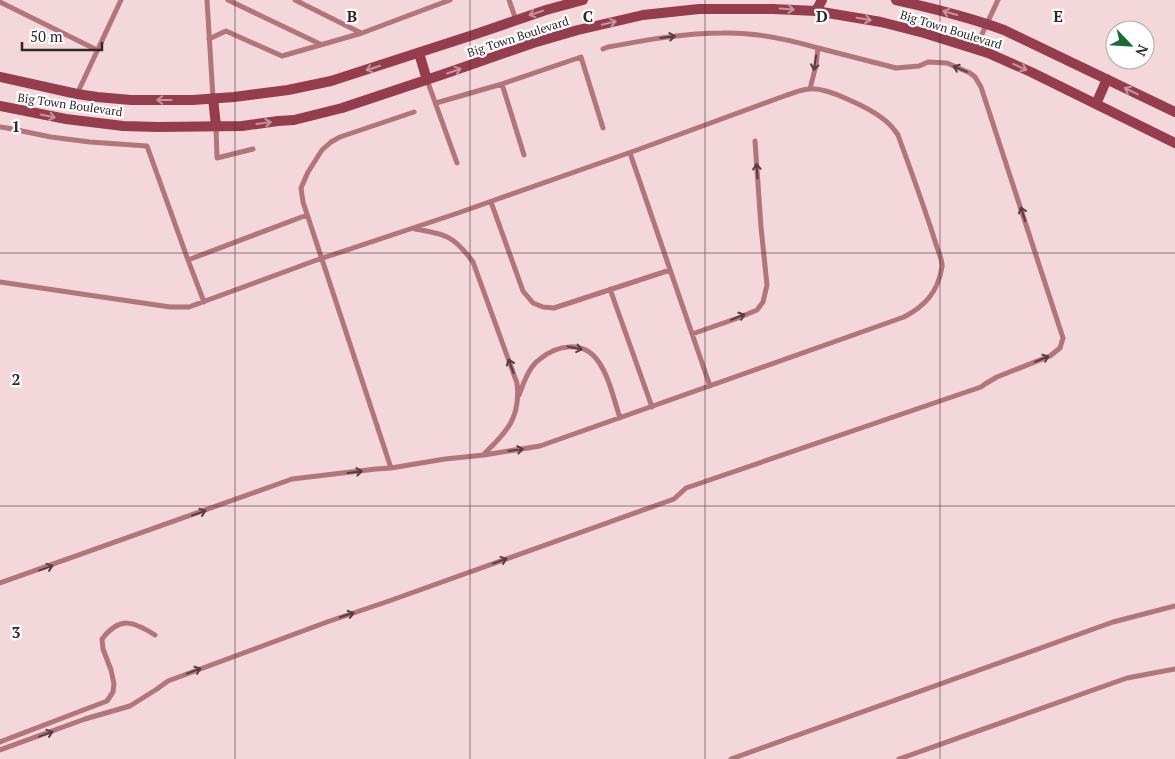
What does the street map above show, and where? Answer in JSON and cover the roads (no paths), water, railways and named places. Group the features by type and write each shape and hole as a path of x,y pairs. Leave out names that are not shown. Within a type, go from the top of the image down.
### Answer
{"main road":[{"name":"Big Town Boulevard","path":"0,77 77,94 132,100 193,100 288,90 331,81 578,0"},
{"path":"816,11 822,0"},
{"name":"Big Town Boulevard","path":"896,0 1004,30 1175,112"},
{"name":"Big Town Boulevard","path":"0,106 12,110 66,119 123,126 242,126 294,120 342,108 533,43 578,30 643,15 699,9 773,9 816,11 881,22 988,53 1031,72 1175,143"},
{"path":"419,53 427,80"},
{"path":"1096,104 1107,79"},
{"path":"213,98 216,126"}],"lane":[{"path":"77,94 121,0"},
{"path":"208,0 213,98"},
{"path":"228,0 321,45"},
{"path":"295,0 362,33"},
{"path":"210,39 226,32 282,56 362,33 450,0"},
{"path":"509,0 516,20"},
{"path":"975,49 998,0"},
{"path":"0,2 97,50"},
{"path":"0,750 85,719 130,706 168,681 327,622 674,499 686,488 982,387 997,377 1050,356 1060,348 1064,338 981,87 975,77 965,70 947,63 936,62 896,68 797,42 762,35 724,32 652,39 608,47 603,50"},
{"path":"810,89 818,48"},
{"path":"436,104 581,57 603,128"},
{"path":"427,80 457,163"},
{"path":"502,84 524,155"},
{"path":"0,282 170,307 189,307 322,258 491,202 787,95 810,89 838,95 872,112 892,126 898,135 926,212 942,265 939,280 926,302 916,311 904,317 540,446 391,468 292,480 0,583"},
{"path":"391,468 307,215 301,188 308,172 322,150 331,142 340,137 414,112"},
{"path":"216,126 218,158 254,149"},
{"path":"0,127 51,137 147,146 204,302"},
{"path":"692,334 757,310 763,302 767,285 755,142"},
{"path":"630,153 710,386"},
{"path":"491,202 523,291 533,303 543,307 554,308 670,270"},
{"path":"188,260 307,215"},
{"path":"412,228 436,232 449,238 464,249 473,262 517,383 518,398"},
{"path":"610,289 652,407"},
{"path":"484,455 499,440 514,417 518,398 532,366 547,353 556,349 569,346 580,348 591,354 599,362 620,418"},
{"path":"731,759 1113,622 1175,606"},
{"path":"0,742 107,701 113,692 114,684 103,649 102,639 109,630 123,622 132,623 155,635"},
{"path":"900,759 1127,678 1175,669"}]}
